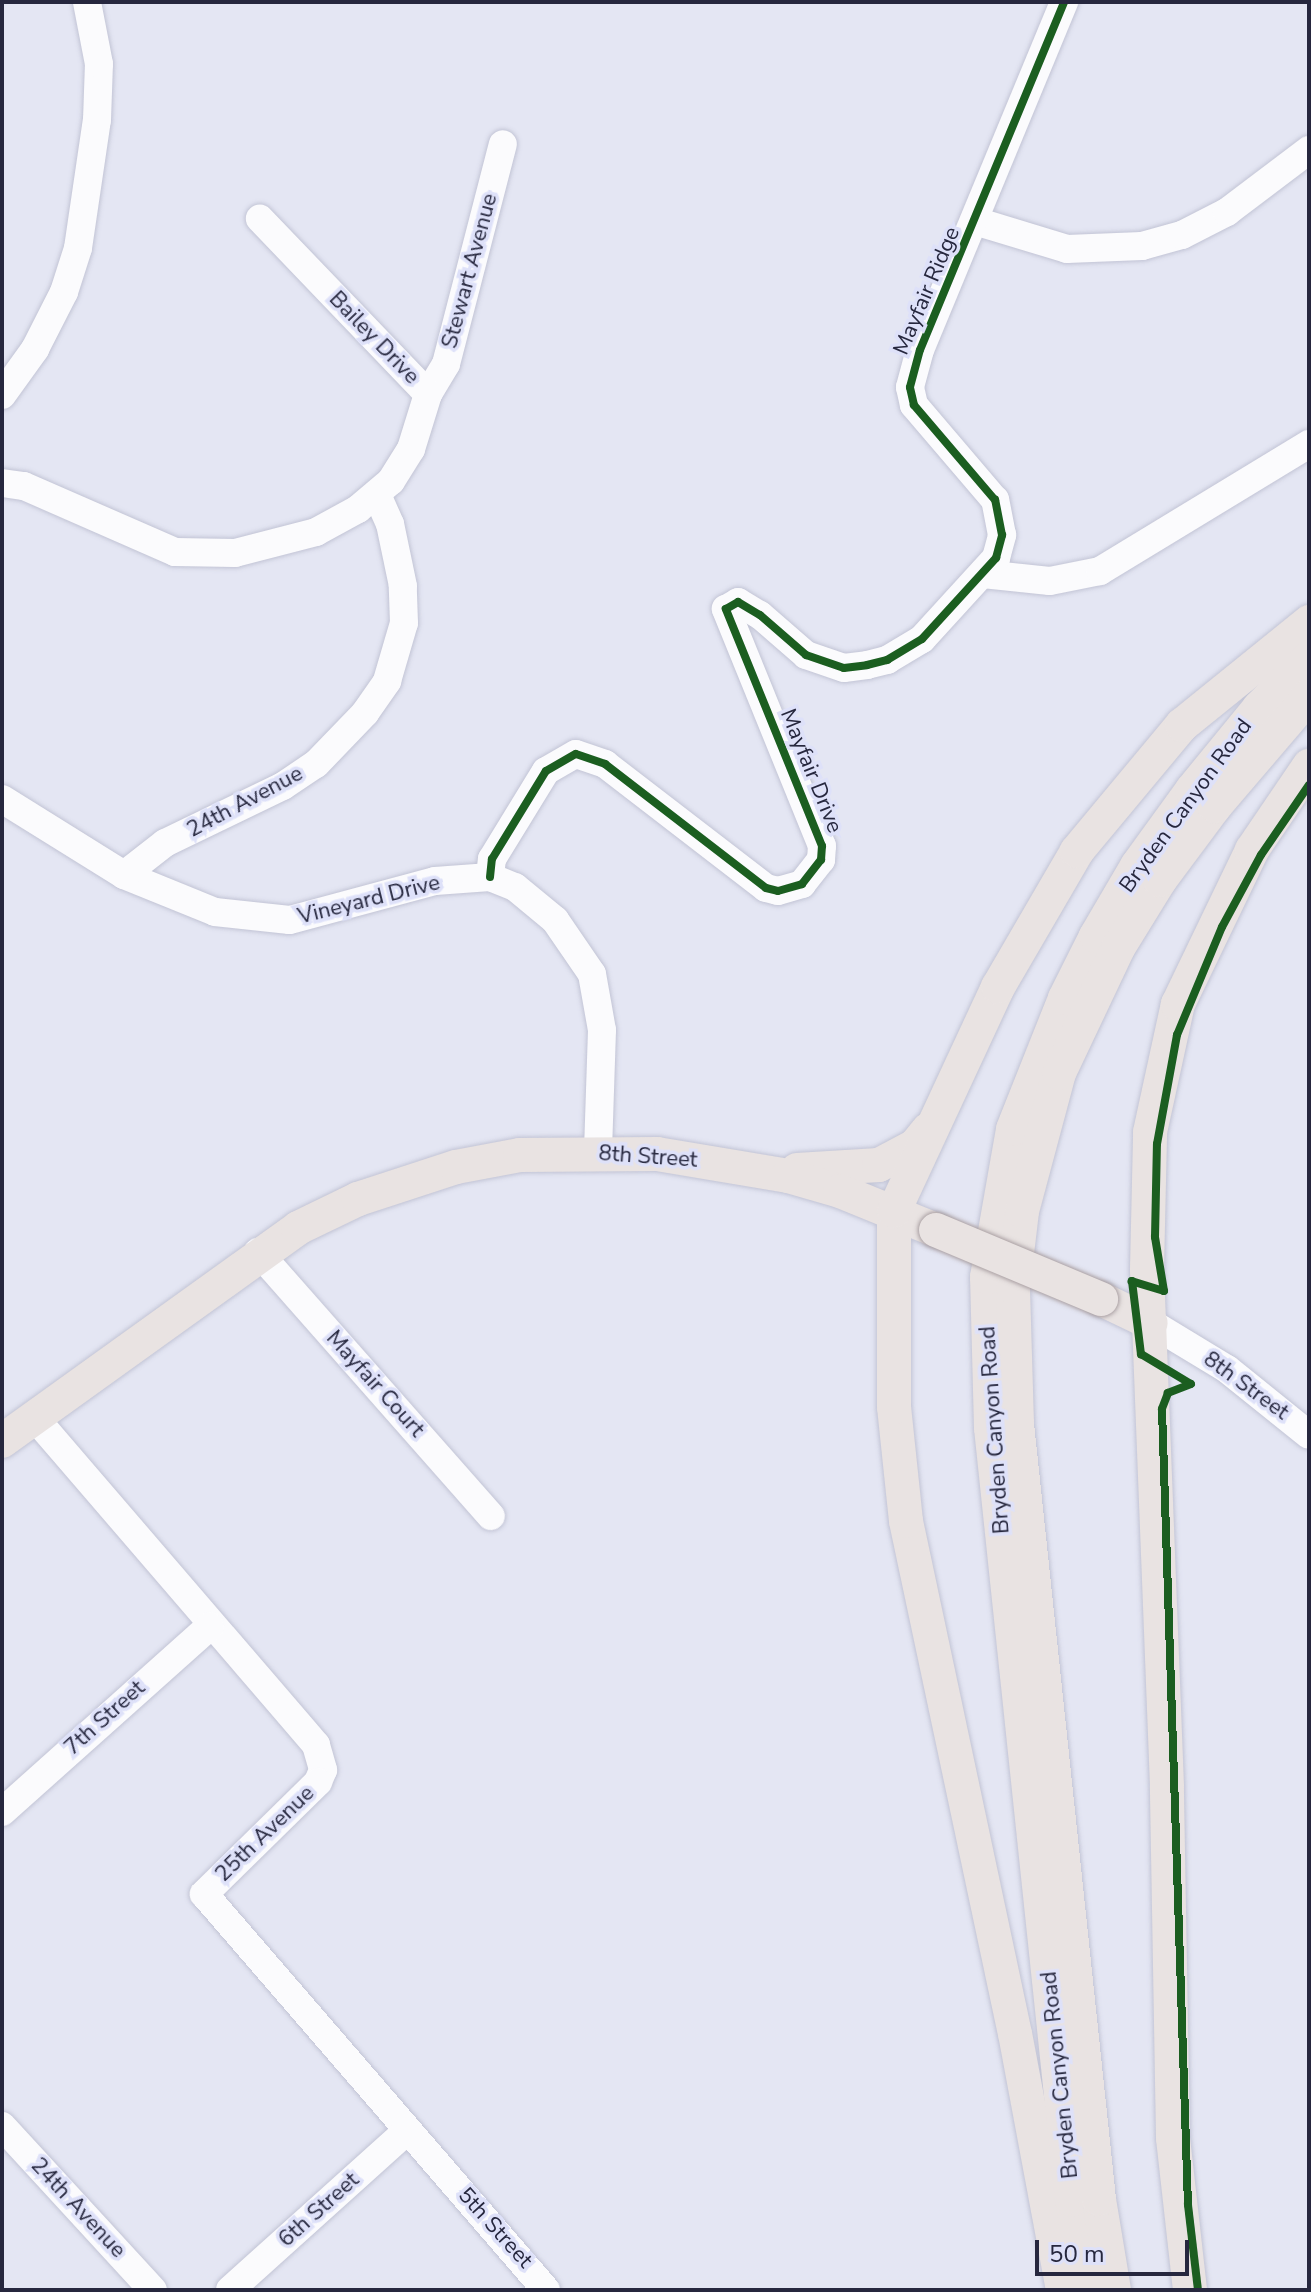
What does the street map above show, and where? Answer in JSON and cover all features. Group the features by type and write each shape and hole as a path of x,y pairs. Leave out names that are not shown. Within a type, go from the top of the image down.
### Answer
{"main road":[{"path":"1063,2290 1015,2034 906,1521 894,1407 894,1211 998,987 1085,840 1182,725 1309,622"},
{"name":"Bryden Canyon Road","path":"1086,2290 1072,2200 991,1428 986,1345 991,1247 1013,1129 1065,998 1096,936 1137,866 1192,790 1259,708 1309,658"},
{"name":"Bryden Canyon Road","path":"1114,2290 1099,2199 1017,1424 1013,1287 1022,1211 1059,1073 1118,948 1215,806 1309,696"},
{"path":"1190,2290 1173,2138 1151,1323 1150,1132 1178,1004 1252,850 1309,766"},
{"path":"763,1171 879,1165 915,1146 936,1121"},
{"name":"8th Street","path":"2,1441 180,1318 201,1293 258,1252 338,1208 398,1184 520,1155 598,1152 657,1154 763,1171 840,1191 894,1211 1151,1323"}],"street":[{"path":"2,395 41,338 64,292 78,248 97,120 99,64 87,2"},
{"name":"Mayfair Ridge","path":"983,574 1001,547 995,500 914,405 910,387 920,350 1064,2"},
{"name":"Stewart Avenue","path":"428,394 446,364 503,144"},
{"path":"975,221 1067,249 1094,251 1153,244 1227,212 1309,150"},
{"name":"Bailey Drive","path":"2,483 24,486 175,552 244,553 293,542 339,521 377,495 411,449 428,394 260,219"},
{"path":"983,574 1050,581 1100,571 1309,444"},
{"name":"24th Avenue","path":"124,875 165,843 283,786 316,764 365,713 387,681 404,623 403,586 390,524 377,495"},
{"name":"Mayfair Drive","path":"490,877 492,859 546,771 576,754 605,764 766,888 778,891 802,884 821,860 822,846 726,609 738,602 806,655 855,667 907,650 983,574"},
{"name":"Vineyard Drive","path":"2,799 124,875 215,912 290,920 420,885 490,877"},
{"path":"490,877 536,900 592,974 602,1030 598,1152"},
{"name":"Mayfair Court","path":"258,1252 491,1516"},
{"name":"8th Street","path":"1151,1323 1227,1369 1309,1435"},
{"name":"25th Avenue","path":"35,1418 210,1626 316,1745 323,1770 318,1782 204,1894 442,2168"},
{"name":"7th Street","path":"2,1812 210,1626"},
{"name":"24th Avenue","path":"2,2126 153,2290"},
{"name":"6th Street","path":"230,2290 408,2130"},
{"name":"5th Street","path":"442,2168 546,2290"}],"cycle path":[{"path":"490,877 492,859 546,771 576,754 605,764 766,888 778,891 802,884 821,860 822,846 726,609 738,602 760,615 806,655 844,668 867,665 887,660 922,639 996,558 1002,535 995,500 914,405 910,387 920,350 1064,2"},
{"path":"1164,1291 1155,1237 1157,1144 1177,1035 1222,927 1261,855 1309,785"},
{"path":"1164,1291 1132,1281 1141,1354 1191,1384"},
{"path":"1191,1384 1168,1393 1162,1409 1188,2205 1198,2290"}]}
